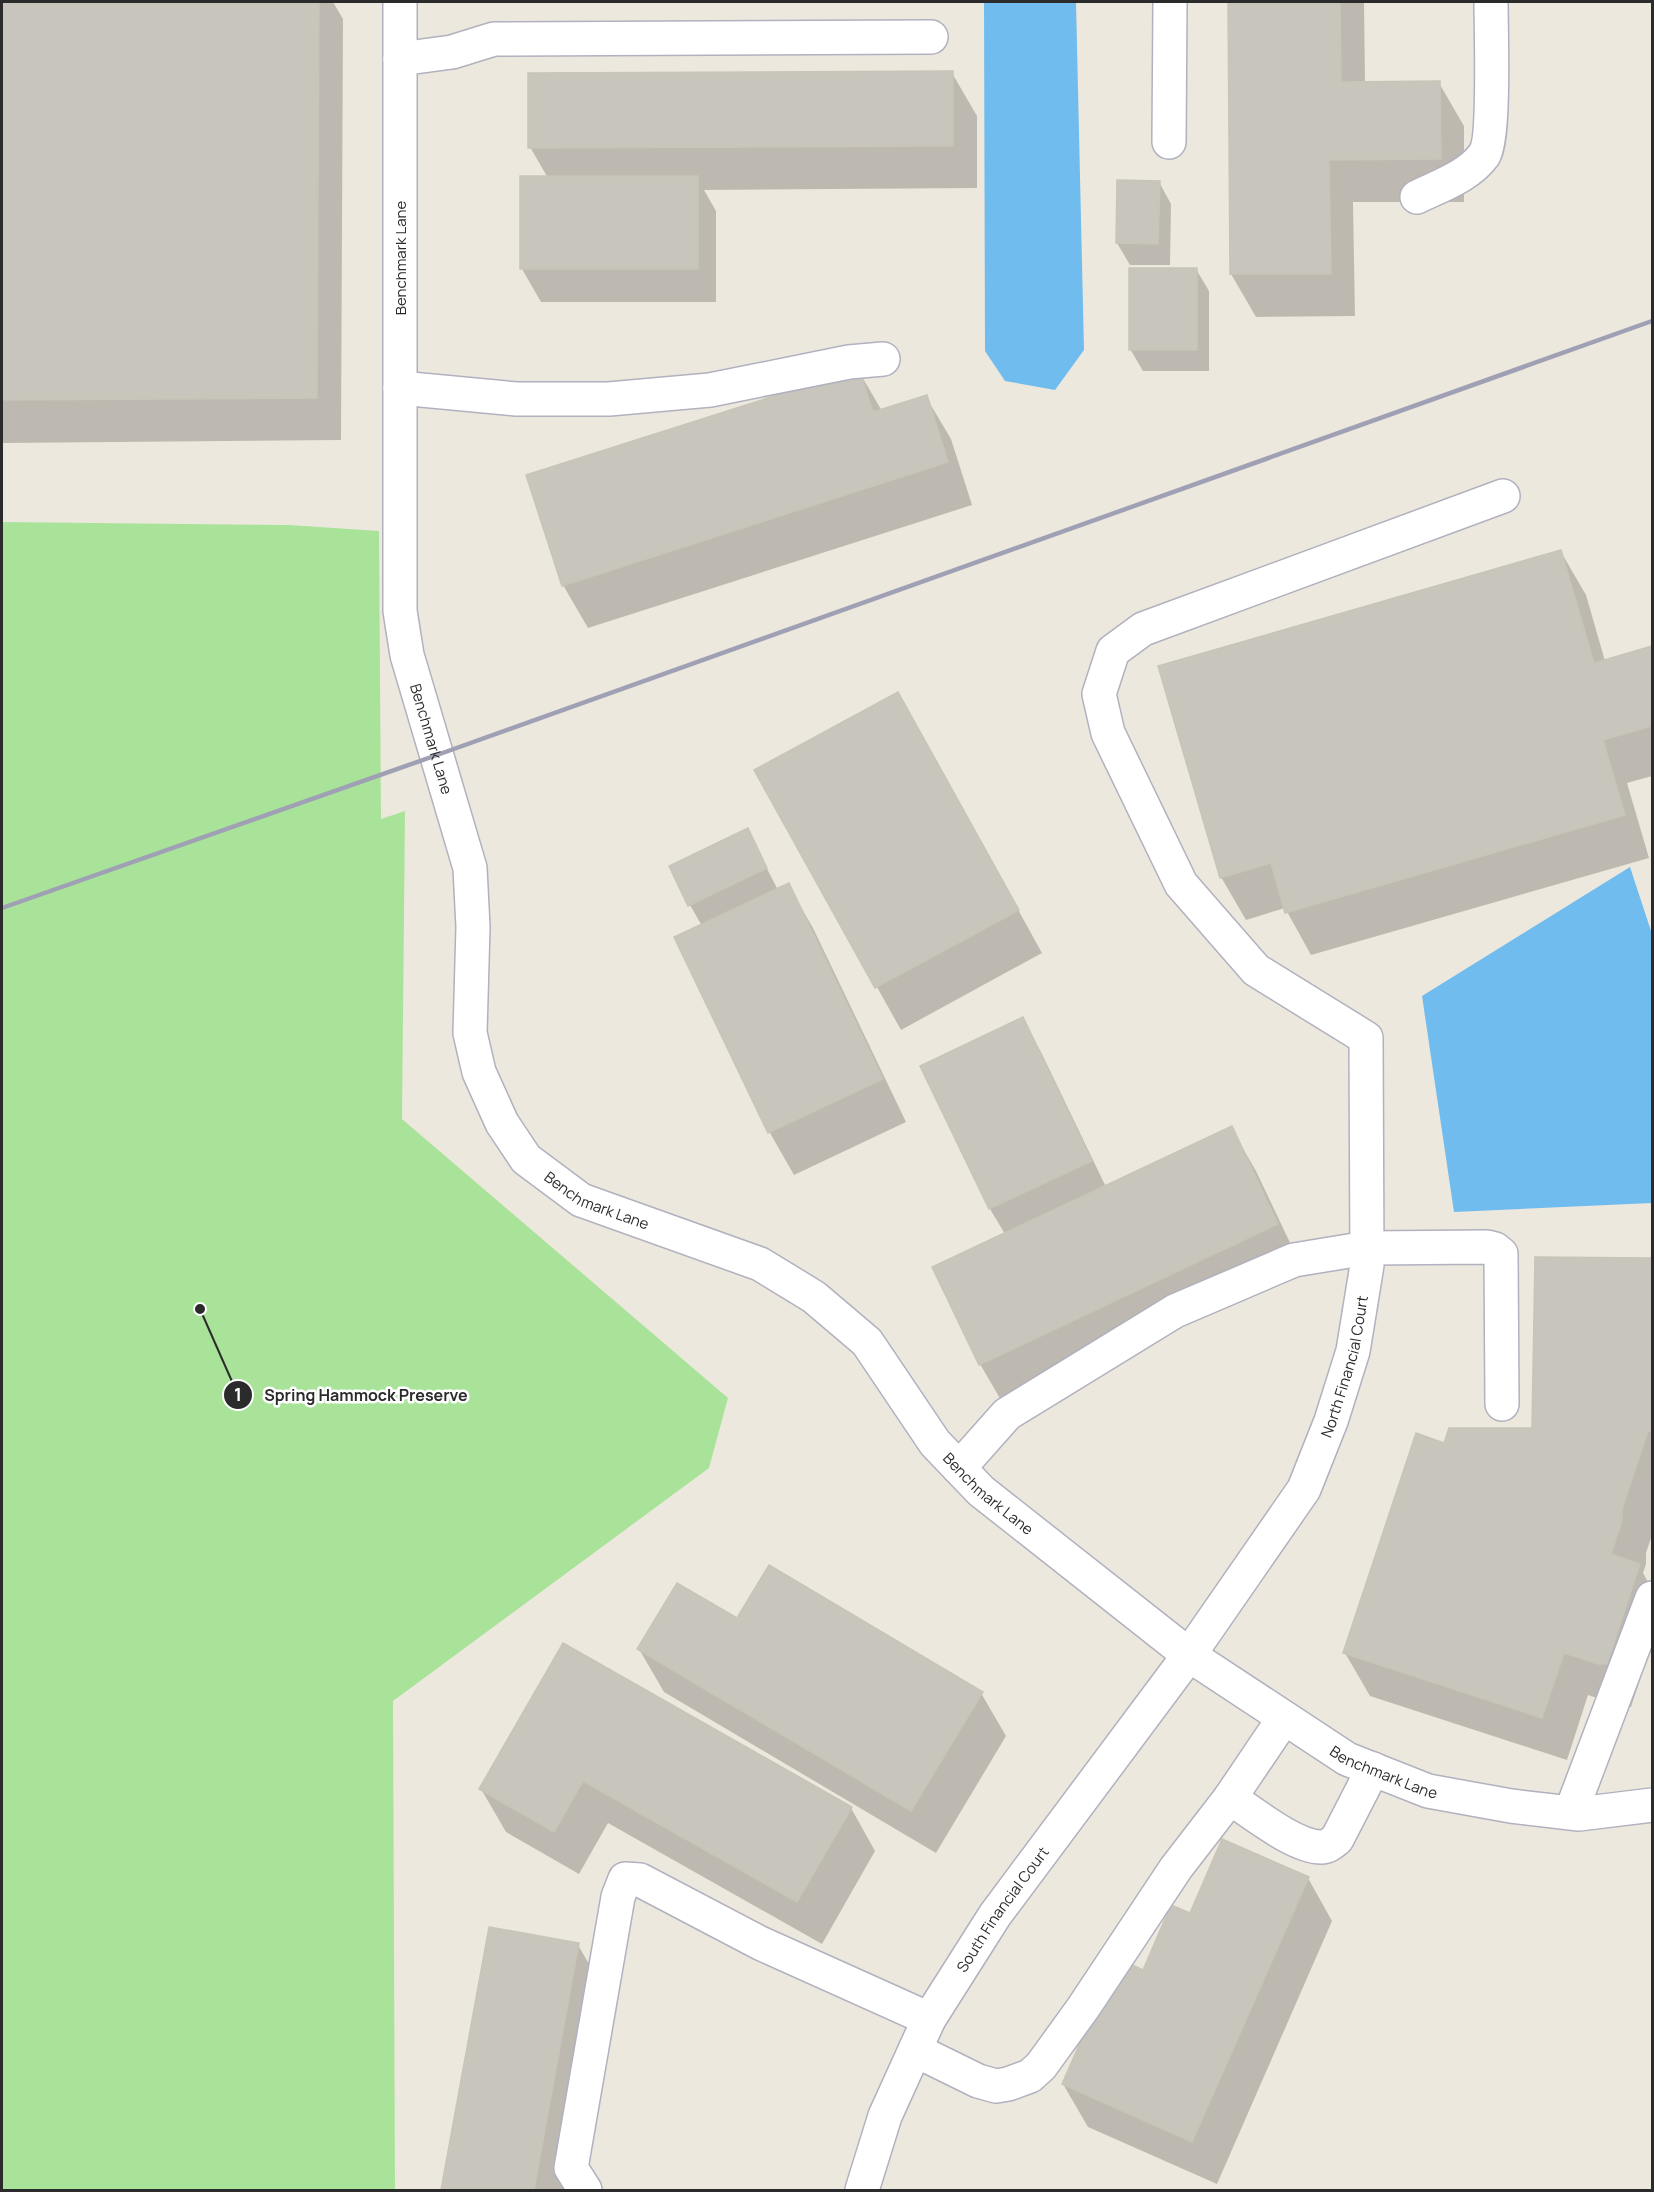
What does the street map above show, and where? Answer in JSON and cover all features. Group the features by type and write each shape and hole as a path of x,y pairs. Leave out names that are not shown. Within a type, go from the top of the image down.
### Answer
{"street":[{"name":"Benchmark Lane","path":"400,2 400,611 407,656 470,867 473,927 470,1033 479,1072 502,1123 526,1159 581,1200 760,1264 814,1297 867,1342 935,1443 981,1491 1189,1655 1347,1759 1428,1791 1511,1806 1578,1814 1653,1805"},
{"path":"1169,142 1170,2"},
{"path":"1418,197 1463,173 1486,153 1491,122 1491,2"},
{"path":"400,59 452,52 494,39 931,37"},
{"path":"400,388 516,399 609,399 710,390 849,362 883,359"},
{"name":"North Financial Court","path":"1189,1655 1304,1489 1331,1421 1353,1351 1367,1265 1366,1038 1256,970 1181,884 1108,733 1099,693 1113,651 1143,629 1503,496"},
{"path":"960,1468 1007,1414 1175,1311 1294,1260 1367,1248 1487,1247 1501,1254 1502,1404"},
{"path":"1571,1812 1653,1598"},
{"name":"South Financial Court","path":"862,2190 885,2116 929,2019 995,1915 1189,1655"},
{"path":"915,2050 978,2081 996,2086 1030,2076 1041,2066 1083,2008 1176,1868 1230,1798 1284,1718"},
{"path":"1230,1798 1299,1842 1323,1847 1337,1839 1373,1769"},
{"path":"585,2190 571,2168 618,1897 625,1878 640,1880 760,1943 929,2019"}],"green space":[{"path":"2,522 289,525 379,531 381,819 405,811 402,1119 728,1398 709,1468 393,1701 395,2190 2,2190"}],"water":[{"path":"984,2 1076,2 1084,350 1055,390 1005,381 985,351"},
{"path":"1630,867 1652,934 1652,1203 1454,1212 1422,996"}],"building":[{"path":"2,2 319,2 317,398 2,400"},
{"path":"1228,2 1340,2 1341,82 1440,81 1441,159 1329,160 1331,274 1230,274"},
{"path":"953,71 953,146 528,148 528,73"},
{"path":"520,176 698,176 698,269 520,269"},
{"path":"1117,180 1160,181 1158,244 1116,243"},
{"path":"1129,268 1197,268 1197,350 1129,350"},
{"path":"859,369 873,412 927,395 948,462 562,586 526,475"},
{"path":"1561,550 1594,663 1652,646 1652,726 1603,740 1625,815 1285,913 1271,863 1220,878 1158,666"},
{"path":"898,692 1019,910 875,988 754,770"},
{"path":"748,828 767,868 688,906 669,866"},
{"path":"789,883 883,1079 768,1133 674,937"},
{"path":"1023,1017 1092,1161 989,1209 920,1066"},
{"path":"1232,1126 1278,1224 979,1365 932,1267"},
{"path":"1535,1257 1652,1258 1652,1431 1648,1431 1622,1509 1622,1521 1611,1554 1640,1564 1607,1664 1598,1664 1564,1653 1542,1718 1343,1653 1416,1433 1444,1443 1449,1428 1532,1428"},
{"path":"769,1565 983,1692 911,1811 637,1649 677,1583 737,1618"},
{"path":"563,1643 852,1807 797,1902 583,1781 554,1832 479,1789"},
{"path":"1222,1839 1309,1877 1192,2142 1062,2084 1117,1958 1143,1970 1171,1905 1190,1913"},
{"path":"489,1927 579,1943 534,2190 441,2190"}],"railway":[{"path":"2,908 1652,321"}],"place":[{"name":"Spring Hammock Preserve","path":"200,1309"}]}
